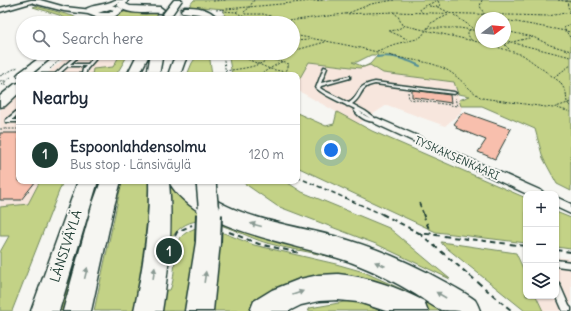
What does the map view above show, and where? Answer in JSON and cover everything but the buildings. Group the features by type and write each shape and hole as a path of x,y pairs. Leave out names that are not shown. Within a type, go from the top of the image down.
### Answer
{"highway":[{"path":"166,16 178,0"},
{"path":"121,3 127,11 162,10"},
{"path":"177,16 186,5 210,16"},
{"path":"134,72 140,60"},
{"path":"148,72 153,60"},
{"path":"153,72 155,60"},
{"path":"175,72 180,60"},
{"name":"LÄNSIVÄYLÄ","path":"45,311 87,184"},
{"name":"LÄNSIVÄYLÄ","path":"77,311 103,206 110,184"},
{"path":"148,311 157,256 160,216 159,184"},
{"path":"181,184 194,197 220,213 246,223 350,251 416,280 466,311"},
{"path":"199,311 209,232 206,184"},
{"path":"264,311 276,302 297,293 323,287 350,288 363,291 392,301 414,311"}],"main road":[{"path":"1,9 35,0 93,16 111,15 118,12 121,3"},
{"path":"46,0 93,16 121,3"},
{"path":"93,16 108,6 121,3"},
{"path":"23,72 41,60"},
{"path":"37,72 51,60"},
{"path":"0,92 16,78"},
{"path":"0,103 16,90"}],"street":[{"name":"TYSKAKSENKAARI","path":"377,121 531,191"},
{"path":"559,203 571,209"}],"lane":[{"path":"61,72 73,60"},
{"path":"85,72 93,60"},
{"path":"67,65 89,65"},
{"path":"325,68 318,88 322,92 356,110 359,114 368,119 377,121"},
{"path":"318,85 349,77"},
{"path":"348,105 357,99 361,88 369,83 408,86 454,93"},
{"path":"16,114 8,121 16,121"},
{"path":"559,263 571,265"},
{"path":"559,293 566,309 569,311"}],"path":[{"path":"210,3 213,0 226,0"},
{"path":"254,0 249,8 244,12 245,14 263,14 270,16"},
{"path":"242,16 236,12 222,11 324,0"},
{"path":"344,14 371,4 394,0"},
{"path":"429,6 432,2 438,0 440,5 438,7"},
{"path":"482,0 480,6 482,12"},
{"path":"558,0 571,2"},
{"path":"511,15 548,16 571,12 568,7 568,0"},
{"path":"423,13 420,10 421,8 429,6 438,7 458,16 468,26 473,28 472,30"},
{"path":"236,12 240,9"},
{"path":"393,12 398,16 398,19 404,26"},
{"path":"300,20 344,14 393,12 475,15"},
{"path":"377,51 408,40 417,39 422,36 426,29 435,21 450,14"},
{"path":"511,21 571,32"},
{"path":"571,22 564,28 571,40"},
{"path":"408,40 389,31 396,30 404,26 426,29 473,41"},
{"path":"426,29 459,28 475,31"},
{"path":"472,30 468,31 468,35 473,41"},
{"path":"511,32 533,37 550,45 571,51"},
{"path":"300,37 312,40"},
{"path":"509,49 504,44 533,37"},
{"path":"300,41 328,41 351,47 377,51 443,68 462,80 475,94 482,98 557,108 571,112"},
{"path":"300,49 315,46 328,41"},
{"path":"513,42 571,56"},
{"path":"505,48 530,59 554,77 566,92 567,103 571,106"},
{"path":"46,72 59,60"},
{"path":"224,60 225,70 259,65 270,60"},
{"path":"250,60 278,72 286,72 289,64 275,60"},
{"path":"264,72 281,62"},
{"path":"554,77 571,64"},
{"path":"0,76 16,74"},
{"path":"0,81 6,81"},
{"path":"408,86 409,99 457,106 454,93"},
{"path":"557,108 571,102"},
{"path":"0,129 5,129"},
{"path":"300,178 393,219 419,233 512,311"},
{"path":"419,203 431,234"},
{"path":"173,239 178,232 209,232 301,254"},
{"path":"419,233 523,246"},
{"path":"559,250 571,252"}],"shaded area":[{"path":"63,60 117,60 113,67 93,69 92,72 49,72"},
{"path":"309,62 360,68 370,65 383,73 454,82 462,108 460,113 445,126 387,105 358,124 300,92 300,78"},
{"path":"16,97 16,184 38,184 28,204 0,207 0,110"},
{"path":"559,257 571,259 571,311 543,311 537,299 559,299"}],"green space":[{"path":"194,0 571,0 571,191 557,184 543,158 535,129 482,106 461,106 459,100 470,96 458,94 454,82 383,73 370,65 365,66 370,64 378,55 371,55 357,62 352,62 364,67 360,68 309,62 300,78 300,72 231,72 229,60 300,60 300,16 224,16 224,9 189,6"},
{"path":"36,6 73,16 60,16 33,7"},
{"path":"160,11 156,16 114,16 123,12"},
{"path":"189,12 202,16 187,16"},
{"path":"117,60 125,60 118,72 92,72 93,69 113,67"},
{"path":"194,60 210,60 212,72 188,72"},
{"path":"337,112 372,131 523,197 523,243 436,232 300,168 300,114 326,126 334,124"},
{"path":"38,184 62,184 12,311 0,311 0,252 9,236 0,236 0,207 28,204"},
{"path":"95,184 102,184 66,311 57,311"},
{"path":"121,184 154,184 142,311 94,311"},
{"path":"166,184 174,184 193,202 206,210 248,227 343,254 377,267 413,284 458,311 452,311 408,285 360,265 259,241 214,223 198,221 186,224 176,232 171,239 168,240"},
{"path":"245,184 290,184 302,192 389,228 450,279 376,244 277,206"},
{"path":"559,213 571,218 571,249 559,247"},
{"path":"202,226 191,311 161,311 165,290 170,290 172,284 179,241 186,233"},
{"path":"216,230 254,245 364,272 423,299 441,311 426,311 378,287 253,307 249,311 207,311"},
{"path":"441,242 516,253 523,268 523,299 537,299 543,311 525,311"},
{"path":"356,300 380,311 308,311 310,308"}],"waterway":[{"path":"377,57 388,56 399,58 420,66"}],"tunnel":[{"path":"165,10 185,10"}],"place":[{"name":"Espoonlahdensolmu","path":"169,251"}]}
